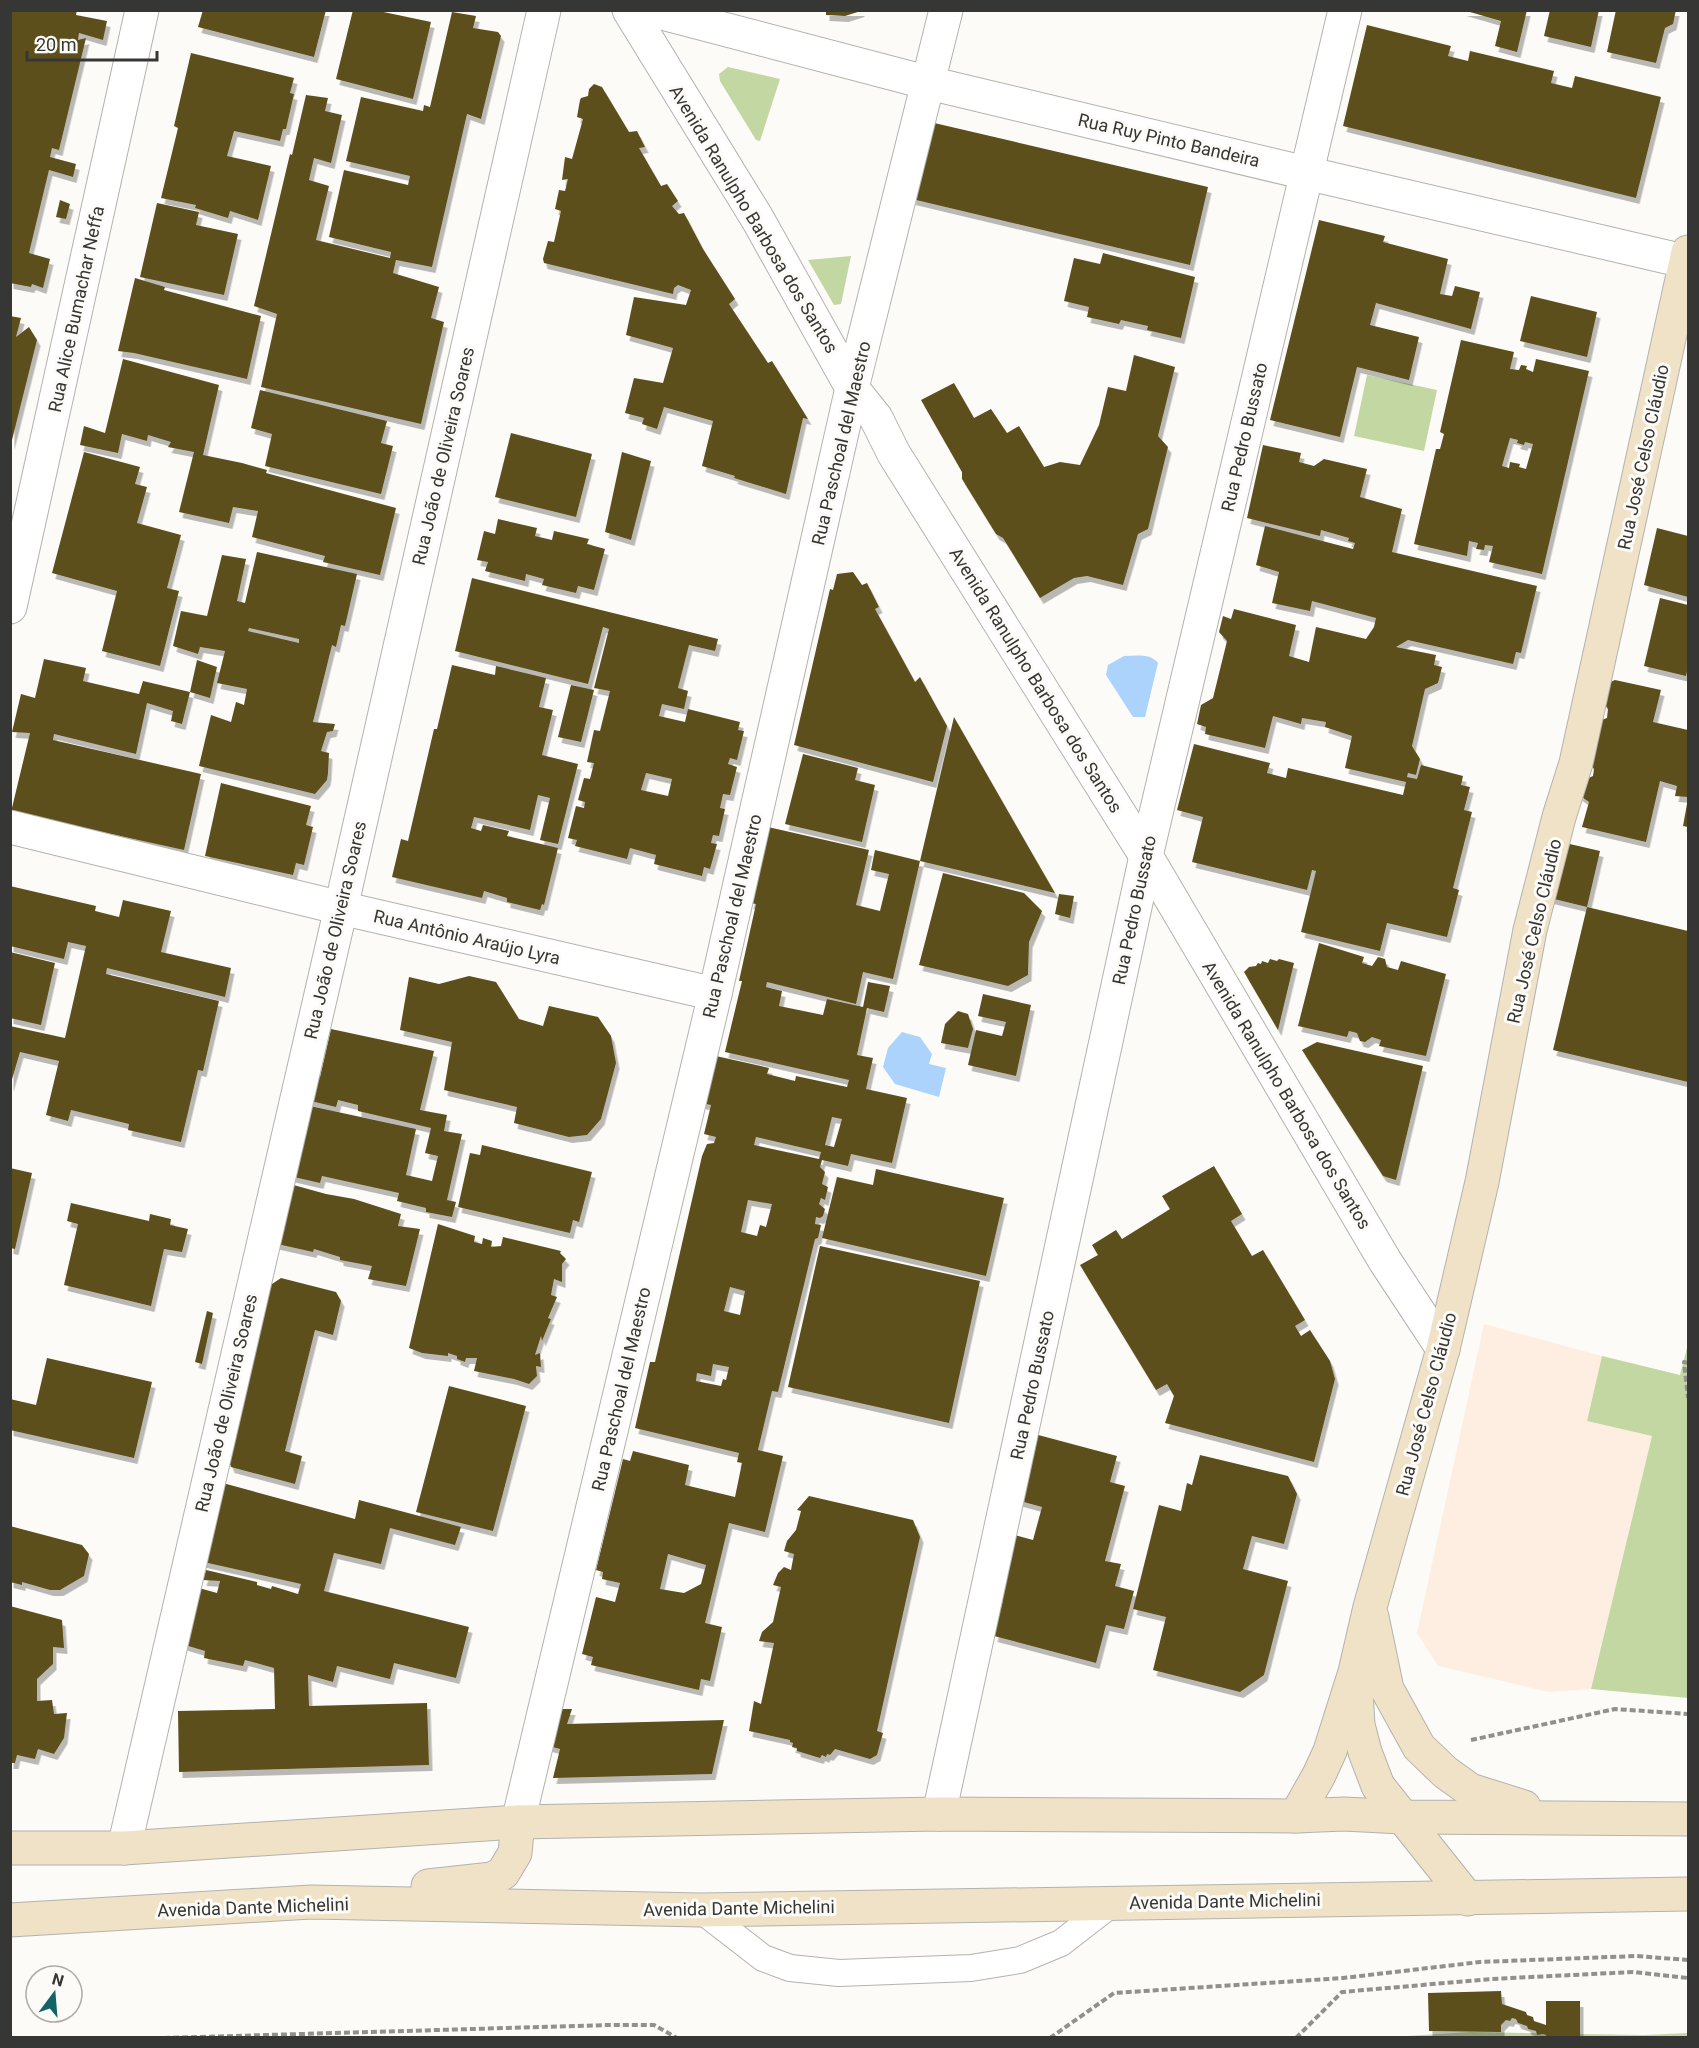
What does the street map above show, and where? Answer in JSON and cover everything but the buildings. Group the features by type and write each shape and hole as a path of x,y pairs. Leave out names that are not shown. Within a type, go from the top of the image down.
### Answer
{"main road":[{"name":"Rua José Celso Cláudio","path":"1355,1672 1370,1607 1443,1349 1482,1182 1530,930 1575,763 1688,258"},
{"name":"Rua José Celso Cláudio","path":"1370,1607 1387,1689 1419,1747 1445,1772 1470,1790 1561,1818"},
{"path":"1296,1816 1330,1751 1355,1672"},
{"path":"1355,1672 1358,1725 1378,1786 1468,1899"},
{"path":"10,1848 124,1848 518,1822 939,1814 1296,1816 1344,1814 1402,1817 1689,1819"},
{"path":"311,1902 377,1890 492,1879 503,1873 515,1853 518,1822"},
{"name":"Avenida Dante Michelini","path":"10,1920 311,1902 701,1910 1689,1894"}],"street":[{"name":"Rua Alice Bumachar Neffa","path":"10,606 142,10"},
{"name":"Rua João de Oliveira Soares","path":"124,1848 341,908 544,10"},
{"name":"Avenida Ranulpho Barbosa dos Santos","path":"628,10 757,218 852,388 876,418 894,454 1146,856 1385,1261 1443,1349"},
{"name":"Rua Ruy Pinto Bandeira","path":"651,10 929,82 1306,173 1688,258"},
{"name":"Rua Paschoal del Maestro","path":"518,1822 715,994 852,388 946,10"},
{"name":"Rua Pedro Bussato","path":"939,1814 1146,856 1345,10"},
{"name":"Rua Antônio Araújo Lyra","path":"10,827 341,908 715,994"}],"lane":[{"path":"701,1910 763,1958 790,1968 838,1973 971,1968 1020,1960 1061,1943 1114,1902"}],"path":[{"path":"1689,1363 1684,1362 1689,1398"},
{"path":"1464,1742 1615,1709 1689,1714"},
{"path":"1050,2037 1114,1993 1342,1978 1480,1962 1636,1956 1689,1960"},
{"path":"1296,2037 1342,1992 1491,1979 1633,1972 1689,1978"},
{"path":"164,2037 654,2025 677,2037"}],"shaded area":[{"path":"1484,1324 1602,1356 1587,1421 1652,1436 1591,1689 1549,1692 1438,1666 1417,1633"}],"green space":[{"path":"728,67 780,79 760,141 756,140 720,81 719,74"},
{"path":"851,256 841,304 834,305 808,260"},
{"path":"1367,375 1437,390 1424,451 1354,436"},
{"path":"1687,1348 1688,1698 1591,1689 1652,1436 1587,1421 1602,1356 1680,1375"},
{"path":"1471,2032 1644,2035 1688,2033 1688,2038 1375,2038"}],"water":[{"path":"1124,656 1147,656 1158,663 1145,717 1133,717 1106,675 1108,665"},
{"path":"902,1032 920,1037 932,1054 929,1064 946,1068 939,1097 895,1084 883,1067 888,1048"}]}
